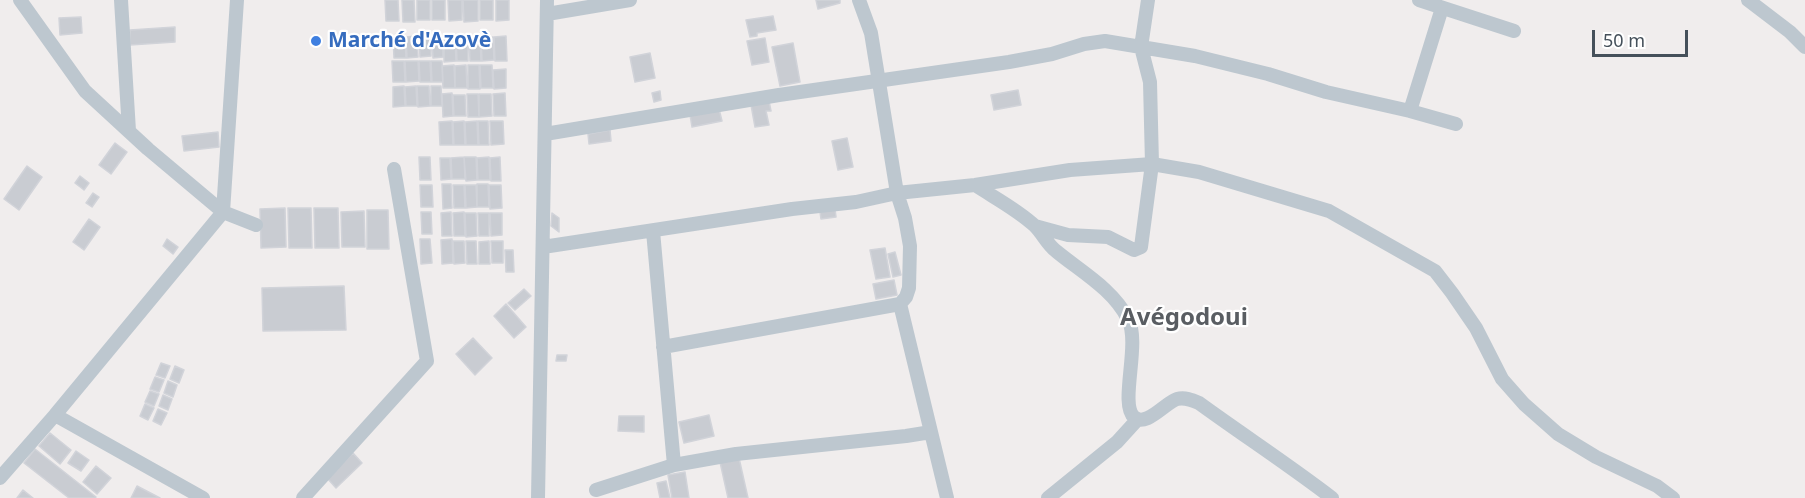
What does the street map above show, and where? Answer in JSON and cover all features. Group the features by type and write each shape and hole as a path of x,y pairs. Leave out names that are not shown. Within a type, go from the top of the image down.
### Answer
{"street":[{"path":"20,0 85,91 223,212 255,225"},
{"path":"121,0 129,131"},
{"path":"0,478 223,212 237,0"},
{"path":"538,498 547,7 630,0"},
{"path":"663,347 900,304 906,297 909,288 910,246 905,218 897,193 871,33 859,0"},
{"path":"1035,226 1068,235 1108,237 1130,249 1141,247 1152,164 1150,82 1141,47 1148,0"},
{"path":"1419,0 1514,31"},
{"path":"1748,0 1790,32 1805,47"},
{"path":"1410,111 1442,8"},
{"path":"545,134 779,95 1009,62 1105,41 1195,56 1268,74 1326,92 1456,124"},
{"path":"543,247 792,209 856,202 897,193 975,185 1070,170 1152,164 1199,172 1329,211 1435,272 1476,328 1502,379 1524,404 1558,434 1596,458 1657,486 1673,498"},
{"path":"303,498 427,361 394,169"},
{"path":"975,185 1035,226 1053,248 1106,291 1129,321 1133,356 1129,384 1129,409 1137,420"},
{"path":"653,231 674,465"},
{"path":"900,304 947,498"},
{"path":"1048,498 1117,442 1137,420 1153,416 1176,399 1189,399 1199,403 1332,498"},
{"path":"55,415 183,494 203,498"},
{"path":"611,498 596,490 674,465 736,454 932,432"}],"building":[{"path":"385,0 398,0 399,21 386,21"},
{"path":"402,0 414,0 415,22 403,22"},
{"path":"417,0 430,0 430,20 417,20"},
{"path":"432,0 445,0 445,20 432,20"},
{"path":"448,0 462,0 462,20 449,21"},
{"path":"463,0 478,0 478,21 464,22"},
{"path":"480,0 493,0 493,20 480,20"},
{"path":"496,0 509,0 509,20 496,21"},
{"path":"816,0 840,0 840,3 818,9"},
{"path":"773,16 776,30 757,33 757,36 750,37 746,20"},
{"path":"81,17 82,33 60,35 59,18"},
{"path":"175,27 175,42 130,45 130,30"},
{"path":"417,36 418,57 407,58 406,37"},
{"path":"506,36 507,61 495,61 494,37"},
{"path":"393,37 405,37 406,58 394,58"},
{"path":"444,37 455,37 456,61 444,62"},
{"path":"493,37 494,60 482,61 481,38"},
{"path":"419,38 431,38 431,56 420,57"},
{"path":"443,38 443,57 433,58 432,39"},
{"path":"456,38 468,38 468,61 457,61"},
{"path":"469,38 480,38 481,61 470,61"},
{"path":"765,38 769,62 752,65 747,41"},
{"path":"793,43 800,82 780,86 772,47"},
{"path":"650,53 655,78 635,82 630,57"},
{"path":"392,61 404,61 405,82 393,82"},
{"path":"405,61 418,61 419,81 406,82"},
{"path":"419,61 430,61 431,82 420,82"},
{"path":"431,61 442,61 443,82 432,82"},
{"path":"454,65 455,88 443,88 442,66"},
{"path":"466,65 467,88 455,88 455,66"},
{"path":"468,65 479,65 480,89 468,89"},
{"path":"480,65 492,65 493,88 481,88"},
{"path":"506,69 506,88 494,89 493,70"},
{"path":"404,86 405,106 393,107 393,87"},
{"path":"416,86 417,106 406,106 405,87"},
{"path":"417,86 429,86 430,106 418,107"},
{"path":"431,86 441,86 442,106 431,106"},
{"path":"1018,90 1021,105 994,110 991,95"},
{"path":"660,91 661,100 654,102 652,93"},
{"path":"452,93 453,116 443,117 442,94"},
{"path":"505,93 506,116 494,116 493,94"},
{"path":"467,94 478,94 479,117 468,117"},
{"path":"479,94 491,94 492,116 479,117"},
{"path":"453,95 465,95 466,116 454,116"},
{"path":"769,101 771,111 766,111 769,125 755,127 751,105"},
{"path":"719,109 722,121 692,127 690,115"},
{"path":"452,121 453,145 440,145 439,122"},
{"path":"464,121 465,145 454,145 453,122"},
{"path":"477,121 478,145 466,145 465,122"},
{"path":"478,121 488,121 489,145 479,145"},
{"path":"490,121 503,121 504,144 491,145"},
{"path":"610,130 611,141 589,144 588,134"},
{"path":"218,132 219,147 184,151 182,136"},
{"path":"847,138 853,167 838,170 832,141"},
{"path":"115,143 127,152 111,174 99,165"},
{"path":"419,157 430,157 431,180 420,180"},
{"path":"464,157 465,179 452,179 451,158"},
{"path":"464,157 476,157 477,180 466,181"},
{"path":"489,157 490,180 478,180 477,158"},
{"path":"500,157 501,181 491,181 490,158"},
{"path":"440,158 450,158 451,179 441,180"},
{"path":"27,166 42,177 19,210 4,199"},
{"path":"80,176 89,183 84,190 75,183"},
{"path":"442,184 451,184 452,208 443,209"},
{"path":"477,184 488,184 489,207 477,207"},
{"path":"420,185 432,185 433,207 421,207"},
{"path":"453,185 464,185 465,208 454,208"},
{"path":"465,185 476,185 477,207 466,208"},
{"path":"489,185 501,185 502,208 490,209"},
{"path":"93,193 99,197 92,207 86,203"},
{"path":"285,208 286,247 261,248 260,209"},
{"path":"288,208 311,208 312,248 289,248"},
{"path":"314,208 338,208 339,248 315,248"},
{"path":"835,209 836,217 821,219 820,212"},
{"path":"367,210 388,210 389,249 367,249"},
{"path":"364,211 365,247 342,247 341,212"},
{"path":"421,212 431,212 432,234 422,234"},
{"path":"451,212 452,236 442,236 441,213"},
{"path":"464,212 465,236 454,236 453,213"},
{"path":"465,213 476,213 477,236 466,237"},
{"path":"478,213 489,213 489,236 479,236"},
{"path":"490,213 502,213 502,235 491,236"},
{"path":"552,213 559,218 559,232 551,226"},
{"path":"89,219 100,227 84,250 73,242"},
{"path":"167,239 178,247 173,254 163,246"},
{"path":"420,239 430,239 432,263 421,264"},
{"path":"452,239 453,263 442,264 441,240"},
{"path":"453,241 464,241 465,263 454,264"},
{"path":"466,241 476,241 477,264 467,264"},
{"path":"489,241 490,264 479,264 479,242"},
{"path":"491,241 503,241 503,263 492,263"},
{"path":"885,248 890,277 876,279 870,250"},
{"path":"505,250 513,250 514,272 506,272"},
{"path":"895,252 901,275 893,277 888,254"},
{"path":"894,280 897,295 876,299 873,284"},
{"path":"344,286 346,330 263,331 262,288"},
{"path":"524,289 531,296 515,310 508,303"},
{"path":"506,304 526,327 514,338 494,316"},
{"path":"473,338 492,358 475,375 456,354"},
{"path":"557,355 567,355 566,361 556,361"},
{"path":"161,363 170,366 165,378 156,375"},
{"path":"175,366 184,370 179,383 170,379"},
{"path":"155,377 164,380 159,392 150,389"},
{"path":"168,381 177,385 173,397 164,393"},
{"path":"150,391 159,394 154,406 145,402"},
{"path":"163,395 172,399 168,410 159,406"},
{"path":"145,404 154,408 148,420 140,416"},
{"path":"158,409 167,413 161,425 153,421"},
{"path":"709,415 714,436 684,443 679,422"},
{"path":"619,416 644,416 644,432 618,431"},
{"path":"50,433 71,450 60,464 39,446"},
{"path":"35,449 96,497 69,498 24,463"},
{"path":"76,451 89,460 81,471 68,463"},
{"path":"353,453 362,463 336,488 327,478"},
{"path":"739,458 748,498 728,498 720,462"},
{"path":"96,466 111,478 97,494 83,482"},
{"path":"685,472 689,498 672,498 668,475"},
{"path":"666,481 670,498 660,498 657,483"},
{"path":"137,486 160,498 131,498"},
{"path":"23,490 33,498 17,498"}],"place":[{"name":"Marché d'Azovè","path":"316,41"}],"district":[{"name":"Avégodoui","path":"1184,318"}]}
